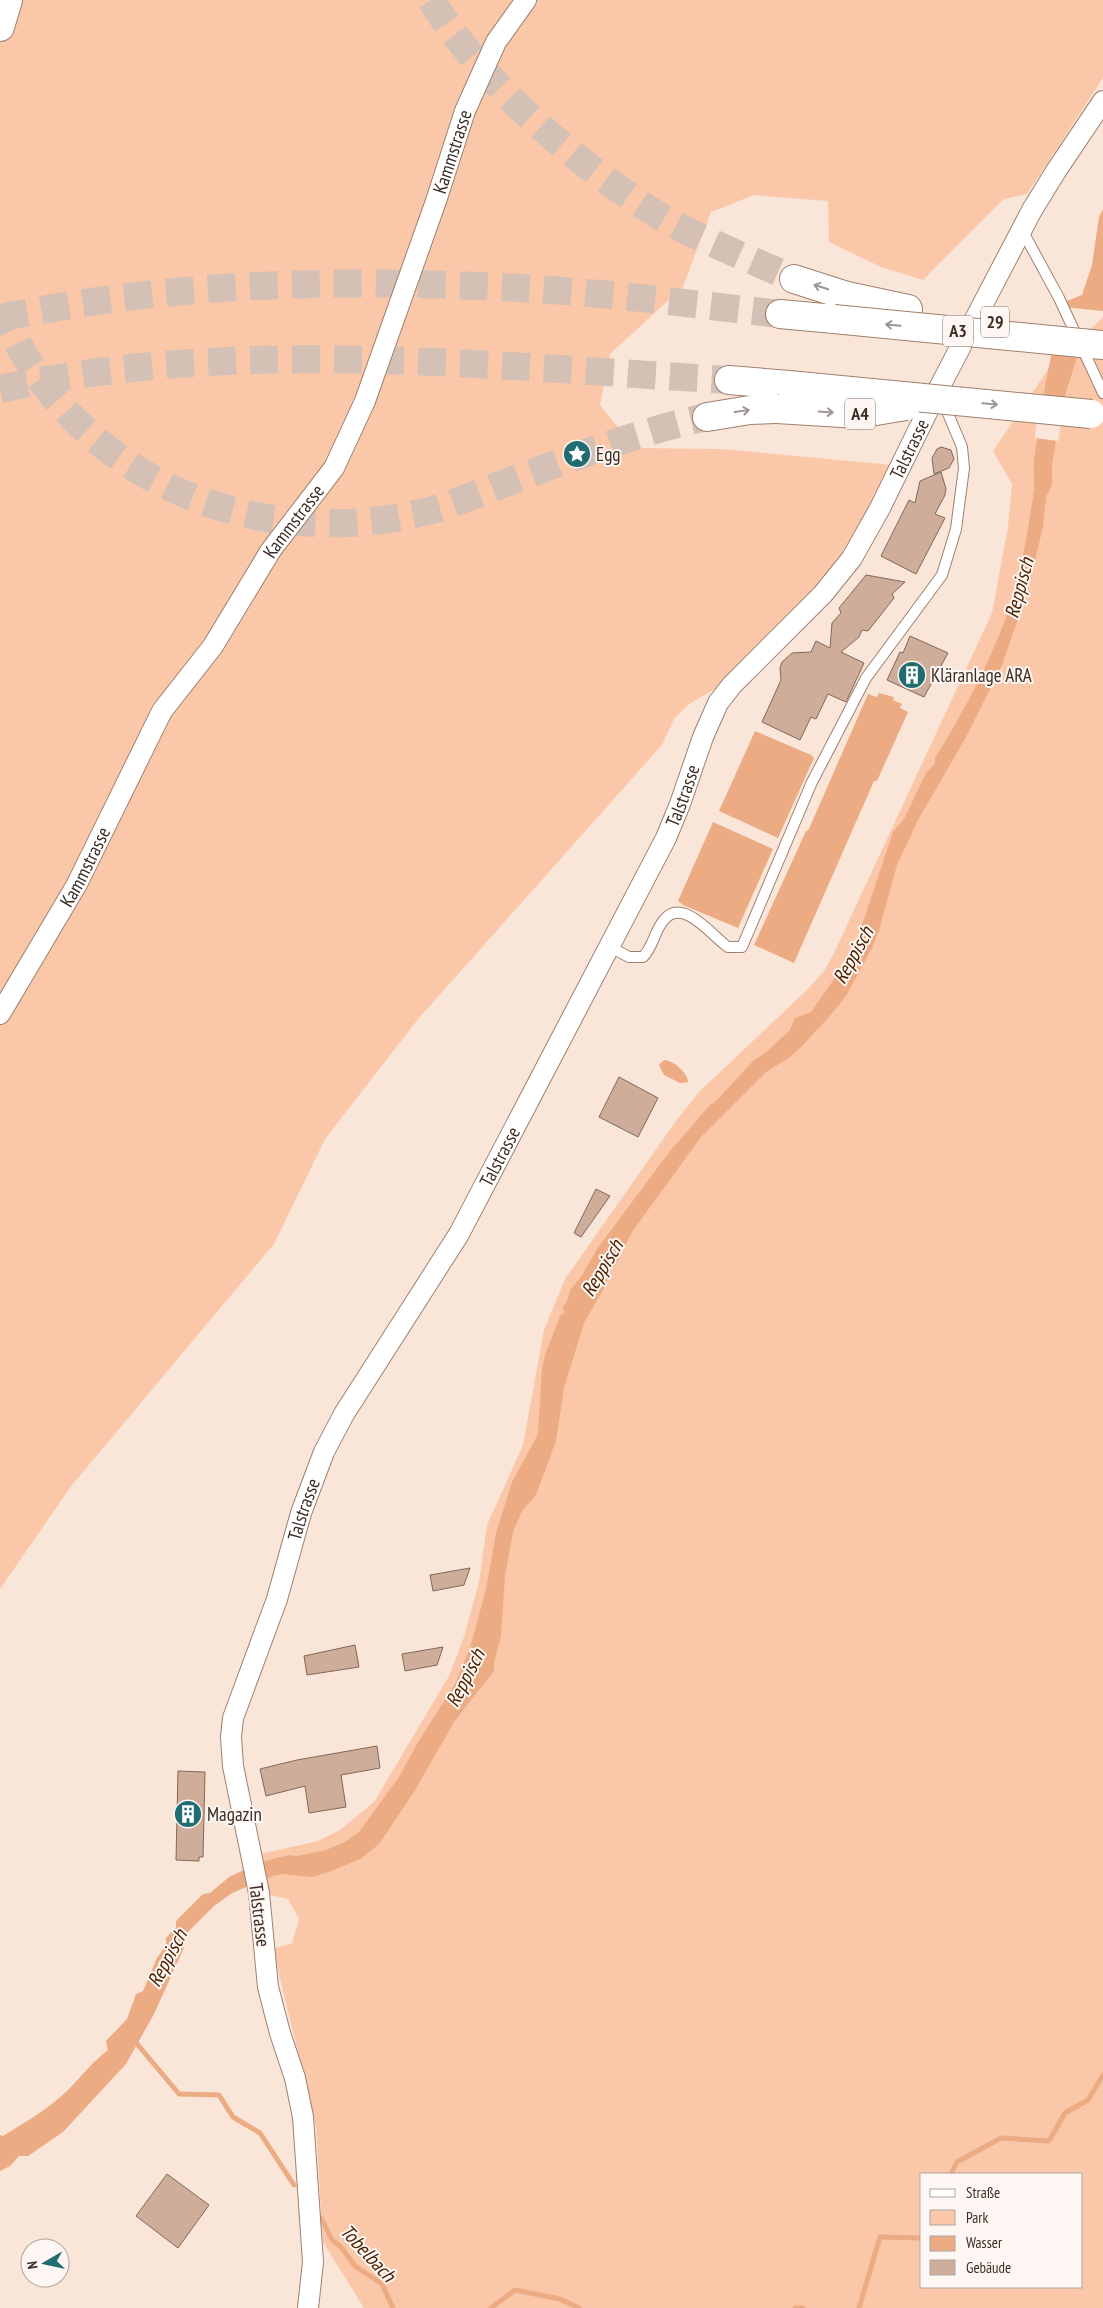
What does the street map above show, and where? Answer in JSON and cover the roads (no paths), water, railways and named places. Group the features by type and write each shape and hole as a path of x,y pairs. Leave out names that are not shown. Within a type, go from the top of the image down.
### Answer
{"highway":[{"path":"0,27 8,0"},
{"name":"29","path":"794,279 848,296 940,315 1036,326 1089,346"},
{"name":"A3","path":"780,314 1089,346"},
{"path":"729,380 940,395 1103,415"},
{"name":"A4","path":"707,417 750,410 777,409 858,414 940,395"}],"street":[{"name":"Kammstrasse","path":"0,1014 77,884 162,711 213,646 271,550 334,468 365,401 436,201 465,111 496,42 526,0"},
{"name":"Talstrasse","path":"308,2308 313,2262 303,2117 295,2078 280,2033 268,1987 259,1893 232,1766 231,1737 233,1718 277,1599 317,1467 344,1414 459,1234 610,947 674,821 702,737 718,703 732,685 823,594 852,558 940,395 1022,230 1052,177 1103,101"}],"lane":[{"path":"1022,230 1059,298 1089,346 1103,393"},
{"path":"610,947 629,957 642,957 649,951 664,920 671,914 679,914 693,917 728,947 742,947 812,782 866,678 942,575 956,529 964,460 962,447 940,395"}],"water":[{"name":"Reppisch","path":"1103,209 1103,314 1086,329 1061,408 1052,466 1052,485 1046,497 1043,527 1027,593 1002,665 965,739 918,820 897,865 879,930 872,948 846,996 803,1045 789,1058 766,1072 701,1137 632,1232 616,1264 607,1276 607,1283 584,1323 564,1388 556,1441 536,1495 522,1511 513,1532 505,1576 501,1636 494,1663 494,1671 454,1722 414,1792 379,1844 362,1858 329,1872 312,1877 283,1874 273,1876 232,1893 214,1906 188,1932 183,1950 154,2014 126,2064 63,2132 28,2156 19,2156 10,2166 0,2171 0,2135 3,2136 52,2104 108,2050 106,2041 127,2019 136,1994 143,1991 157,1958 166,1945 166,1938 176,1927 176,1921 203,1894 210,1893 229,1877 261,1862 289,1855 297,1856 326,1850 345,1842 359,1832 399,1777 417,1744 455,1684 470,1648 486,1589 496,1533 512,1482 538,1434 542,1368 560,1316 565,1312 562,1308 567,1301 570,1290 581,1277 597,1249 670,1151 710,1105 753,1061 790,1030 795,1018 811,1012 841,969 857,940 893,832 904,819 926,773 935,764 935,758 955,725 990,656 1005,620 1023,556 1034,490 1034,460 1046,380 1055,340 1067,301 1082,295 1092,265 1099,217"},
{"path":"879,693 894,697 893,700 902,704 900,708 908,712 877,781 874,781 794,963 754,945 806,831 808,831 868,694 877,697"},
{"path":"755,731 814,758 778,838 719,811"},
{"path":"713,822 773,849 738,928 683,905 678,901"},
{"path":"664,1060 672,1062 679,1068 686,1075 688,1082 680,1083 664,1075 659,1065"}],"waterway":[{"name":"Tobelbach","path":"133,2039 179,2094 219,2095 233,2117 260,2133 294,2185"},
{"name":"Tobelbach","path":"952,2173 957,2162 1001,2138 1049,2141 1065,2113 1088,2100 1103,2075"},
{"name":"Tobelbach","path":"321,2218 332,2240 341,2247 355,2266 382,2284 393,2308"},
{"name":"Tobelbach","path":"859,2308 880,2237 920,2238"},
{"name":"Tobelbach","path":"491,2308 515,2290 560,2299 579,2308"},
{"name":"Tobelbach","path":"795,2308 803,2308"}],"tunnel":[{"path":"431,0 467,50 508,96 553,137 601,176 664,219 794,279"},
{"path":"0,318 133,296 267,286 335,284 470,286 567,291 780,314"},
{"path":"0,305 31,365 71,417 120,458 176,490 236,511 300,522 366,522 432,510 610,444 658,429 707,417"},
{"path":"0,389 90,373 181,364 272,360 364,360 455,363 729,380"}],"place":[{"name":"Egg","path":"577,454"},
{"name":"Kläranlage ARA","path":"912,675"},
{"name":"Magazin","path":"188,1814"}]}
